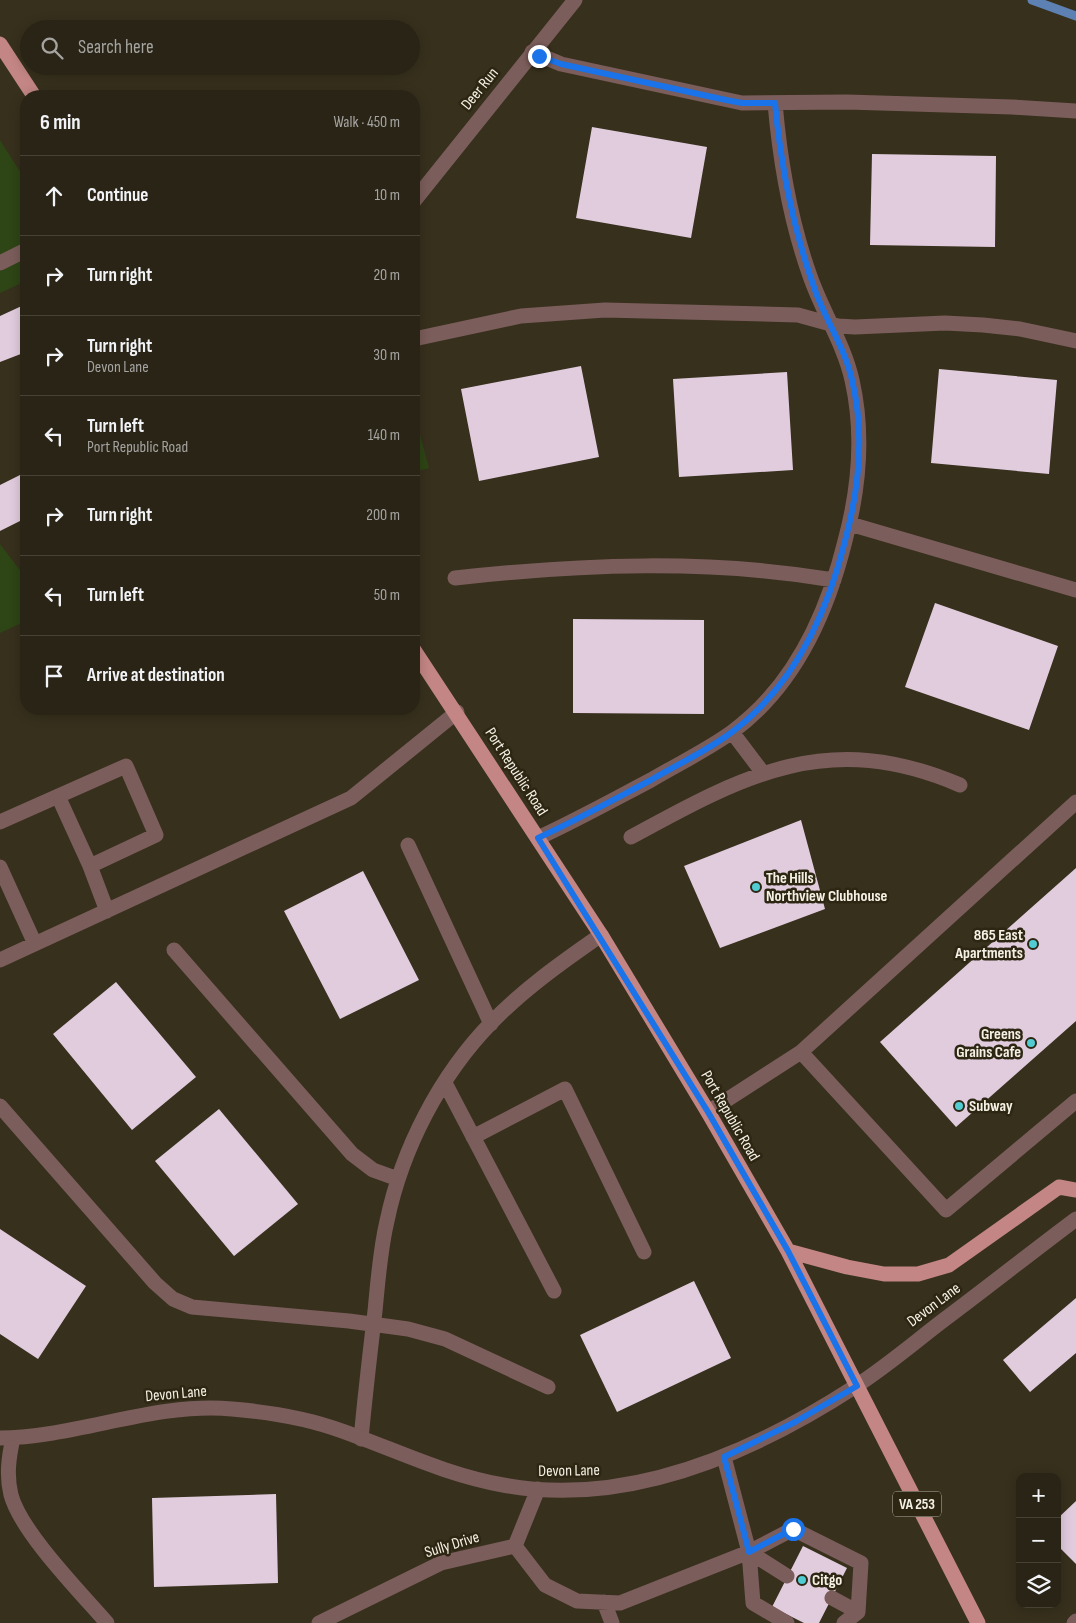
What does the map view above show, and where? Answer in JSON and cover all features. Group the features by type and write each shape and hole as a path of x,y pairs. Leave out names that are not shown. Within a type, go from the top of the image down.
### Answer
{"main road":[{"path":"0,44 20,75"},
{"path":"20,75 30,90"},
{"name":"Port Republic Road","path":"420,659 457,712 601,935 708,1112 788,1251 978,1623"},
{"path":"788,1251 847,1267 884,1274 918,1274 949,1265 1059,1187 1076,1190"}],"street":[{"name":"Deer Run","path":"420,193 575,0"},
{"path":"532,52 561,64 742,103 846,102 1012,106 1076,111"},
{"path":"538,838 576,820 705,750 732,732 774,692 801,656 825,606 834,580 850,524 858,477 859,436 856,402 847,362 809,273 788,193 778,142 775,103"},
{"path":"0,263 20,253"},
{"path":"420,338 493,321 588,310 798,315 855,327 945,323 983,324 1020,329 1076,341"},
{"path":"850,524 1076,590"},
{"path":"455,578 522,571 623,566 694,566 783,571 834,580"},
{"path":"0,960 351,798 457,712"},
{"path":"732,732 763,773"},
{"path":"631,837 707,795 763,773 804,762 854,758 907,766 960,784"},
{"path":"0,822 126,766 156,835 90,866"},
{"path":"58,796 90,866 107,911"},
{"path":"708,1112 801,1052 1076,802"},
{"path":"408,845 490,1024"},
{"path":"0,867 35,944"},
{"path":"361,1438 382,1244 398,1179 421,1126 445,1083 466,1052 490,1024 540,979 601,935"},
{"path":"174,950 352,1154 373,1170 398,1179"},
{"path":"801,1052 946,1210 1076,1101"},
{"path":"445,1083 554,1291"},
{"path":"474,1137 565,1090 644,1252"},
{"path":"0,1106 155,1283 173,1300 192,1306 408,1329 446,1339 548,1387"},
{"name":"Devon Lane","path":"6,1438 54,1432 166,1410 219,1408 292,1417 340,1430 446,1472 499,1484 538,1489 590,1489 620,1486 661,1478 724,1457 795,1422 857,1386 1076,1219"},
{"path":"6,1438 9,1460 9,1484 11,1495 20,1517 36,1540 107,1623"},
{"path":"724,1457 749,1552 753,1603 787,1623"},
{"path":"538,1489 515,1546 545,1585 577,1601 620,1602 749,1552 793,1529 861,1563 858,1612 844,1623"},
{"name":"Sully Drive","path":"319,1623 441,1563 515,1546"},
{"path":"749,1552 788,1576"},
{"path":"832,1598 858,1612"},
{"path":"604,1602 612,1623"}],"green space":[{"path":"0,140 20,172 20,284 0,293"},
{"path":"420,435 429,468 420,470"},
{"path":"0,544 20,570 20,624 0,633"}],"building":[{"path":"592,127 707,147 691,238 576,218"},
{"path":"872,154 996,156 995,247 870,245"},
{"path":"20,307 20,354 0,362 0,316"},
{"path":"581,366 599,457 479,481 461,389"},
{"path":"939,369 1057,380 1049,474 931,463"},
{"path":"787,372 793,470 679,477 673,379"},
{"path":"20,475 20,521 0,531 0,485"},
{"path":"935,603 1058,646 1029,730 905,687"},
{"path":"573,619 704,620 704,714 573,713"},
{"name":"The Hills Northview Clubhouse","path":"801,820 825,909 720,948 684,866"},
{"name":"865 East Apartments","path":"1076,868 1076,1021 956,1127 880,1042"},
{"path":"363,871 419,980 340,1019 284,911"},
{"path":"116,982 196,1077 132,1130 53,1034"},
{"path":"219,1109 298,1204 234,1256 155,1161"},
{"path":"0,1229 86,1286 38,1359 0,1334"},
{"path":"694,1281 731,1358 617,1412 580,1335"},
{"path":"1076,1298 1076,1353 1030,1392 1003,1360"},
{"path":"276,1494 278,1583 154,1587 152,1498"},
{"path":"1076,1501 1076,1564 1061,1549 1061,1515"},
{"path":"803,1546 847,1568 819,1623 804,1623 772,1607"}],"waterway":[{"path":"1032,0 1076,16"}],"place":[{"name":"The Hills Northview Clubhouse","path":"756,887"},
{"name":"865 East Apartments","path":"1033,944"},
{"name":"Greens Grains Cafe","path":"1031,1043"},
{"name":"Subway","path":"959,1106"},
{"name":"Citgo","path":"802,1580"}],"route":[{"path":"539,56 550,61 589,71 726,100 757,104 775,103 778,142 785,180 805,261 817,297 842,350 853,382 859,436 858,477 854,507 825,606 805,650 774,692 732,732 691,758 576,820 538,838 601,935 708,1112 788,1251 857,1386 795,1422 724,1457 749,1552 793,1529"}]}
